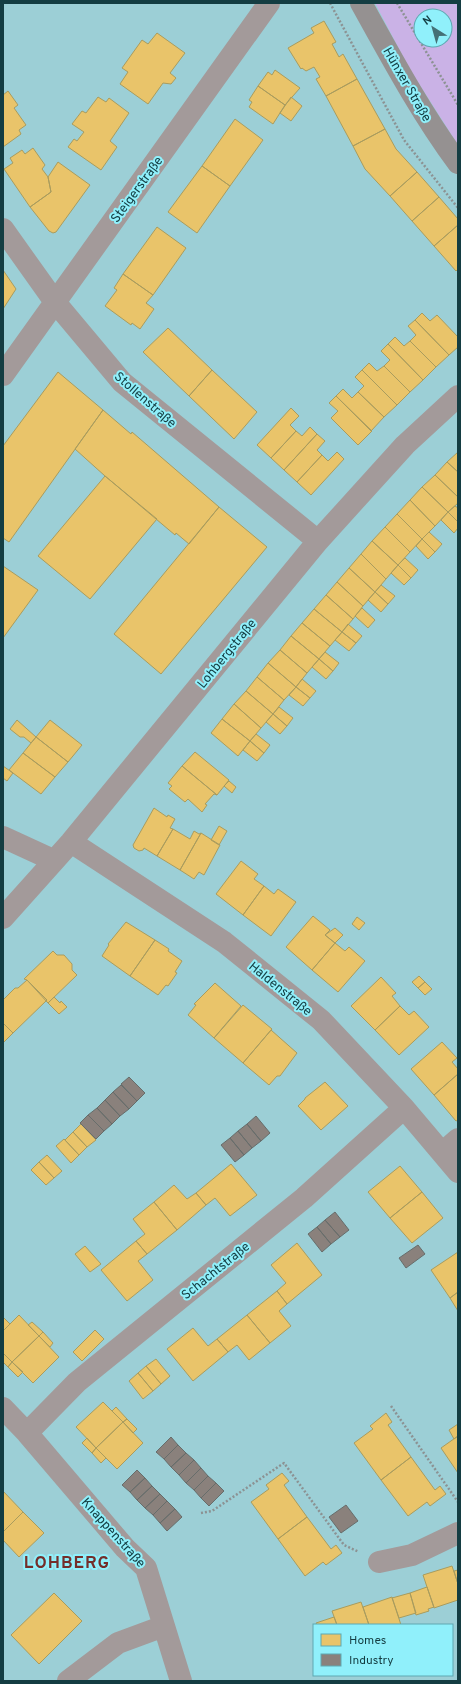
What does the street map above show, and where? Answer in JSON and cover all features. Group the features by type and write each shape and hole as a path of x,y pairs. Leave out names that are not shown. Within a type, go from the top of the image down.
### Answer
{"main road":[{"name":"Hünxer Straße","path":"361,3 420,106 458,163"}],"street":[{"name":"Steigerstraße","path":"3,375 269,3"},
{"name":"Stollenstraße","path":"3,229 55,302 122,382 318,541"},
{"name":"Lohbergstraße","path":"3,918 53,860 71,842 318,541 405,445 458,396"},
{"path":"3,838 53,860"},
{"name":"Haldenstraße","path":"71,842 224,942 321,1020 404,1108 450,1146 458,1172"},
{"name":"Schachtstraße","path":"27,1433 77,1382 304,1198 404,1108"},
{"name":"Knappenstraße","path":"3,1408 27,1433 125,1548 146,1568 180,1681"},
{"path":"379,1562 412,1555 458,1533"},
{"path":"68,1681 118,1643 164,1626"}],"path":[{"path":"330,3 404,140 458,208"},
{"path":"397,3 458,105"},
{"path":"392,1406 458,1502"},
{"path":"201,1513 212,1511 284,1463 344,1545 379,1562"}],"shaded area":[{"path":"375,3 458,3 458,145 409,68"}],"building: Homes":[{"path":"324,21 336,42 332,44 339,57 343,54 357,79 326,96 316,79 320,77 314,67 306,71 302,68 301,69 288,48 314,33 311,28"},
{"path":"157,33 185,53 170,73 176,78 171,84 163,83 148,104 120,84 128,72 122,68 142,40 148,44"},
{"path":"275,70 300,88 285,105 258,86 268,72 272,75"},
{"path":"357,79 385,129 353,146 326,96"},
{"path":"258,86 285,105 273,124 249,107 252,102 249,100"},
{"path":"8,91 18,105 14,108 26,125 19,130 21,134 3,147 3,95"},
{"path":"98,97 106,102 109,98 129,113 110,141 117,147 101,170 68,147 74,139 77,141 84,132 72,124 82,111 86,113"},
{"path":"291,97 302,106 291,121 280,113"},
{"path":"235,119 263,140 230,186 202,166"},
{"path":"385,129 396,149 417,172 390,196 365,169 353,146"},
{"path":"33,148 45,165 42,169 48,177 51,192 30,207 4,169 13,163 10,158 22,150 25,154"},
{"path":"58,162 90,185 56,232 53,233 49,231 30,207 51,192 48,177"},
{"path":"202,166 230,186 197,233 168,212"},
{"path":"417,172 439,197 412,221 390,196"},
{"path":"439,197 458,219 458,225 434,246 412,221"},
{"path":"458,225 458,269 456,271 434,246"},
{"path":"157,227 186,248 153,295 123,274"},
{"path":"3,270 16,289 3,309"},
{"path":"123,274 153,295 146,303 154,309 140,329 132,323 131,325 105,306 117,290 114,288"},
{"path":"422,313 430,321 437,315 458,337 458,347 449,355 415,320"},
{"path":"415,320 449,355 436,367 410,341 416,335 408,326"},
{"path":"168,328 212,370 189,396 143,352"},
{"path":"395,337 404,346 410,341 436,367 423,380 388,344"},
{"path":"388,344 423,380 410,392 384,366 390,360 381,351"},
{"path":"369,363 377,371 384,366 410,392 397,405 362,370"},
{"path":"212,370 257,412 234,439 189,396"},
{"path":"362,370 397,405 384,417 358,392 364,386 355,377"},
{"path":"58,372 103,410 9,542 3,538 3,446"},
{"path":"343,389 352,398 358,392 384,417 371,431 336,396"},
{"path":"336,396 372,431 358,445 331,418 338,411 329,403"},
{"path":"291,408 299,416 290,425 296,431 271,458 257,445"},
{"path":"103,410 131,434 132,432 219,507 189,544 176,533 175,535 75,449"},
{"path":"310,427 317,434 284,470 271,458 296,431 302,436"},
{"path":"317,434 325,441 317,450 322,455 297,482 284,470"},
{"path":"337,452 344,459 311,495 297,482 322,455 328,461"},
{"path":"458,452 458,472 447,462"},
{"path":"447,462 458,472 458,497 435,475"},
{"path":"435,475 458,497 458,503 448,512 422,487"},
{"path":"105,476 157,519 90,599 38,556"},
{"path":"422,487 448,512 435,526 410,500"},
{"path":"410,500 435,526 422,539 397,514"},
{"path":"455,506 458,508 458,522 448,512"},
{"path":"219,507 267,547 161,674 114,634"},
{"path":"448,512 458,522 458,528 454,533 441,520"},
{"path":"397,514 422,539 410,552 385,527"},
{"path":"385,527 410,552 398,565 372,541"},
{"path":"429,532 442,544 435,552 422,539"},
{"path":"422,539 435,552 428,559 416,546"},
{"path":"372,541 398,565 386,579 361,554"},
{"path":"361,554 386,579 375,592 349,568"},
{"path":"405,558 418,570 411,578 398,565"},
{"path":"398,565 411,578 404,585 391,573"},
{"path":"3,566 38,590 3,638"},
{"path":"349,568 375,592 363,606 337,582"},
{"path":"337,582 363,606 353,619 326,595"},
{"path":"381,585 395,596 388,604 375,592"},
{"path":"375,592 388,604 381,612 368,600"},
{"path":"326,595 353,619 342,632 314,609"},
{"path":"362,608 375,620 368,628 355,616"},
{"path":"314,609 342,632 330,646 302,623"},
{"path":"302,623 330,646 319,659 291,636"},
{"path":"348,624 362,636 356,643 342,632"},
{"path":"342,632 356,643 349,651 335,640"},
{"path":"291,636 319,659 307,673 280,650"},
{"path":"280,650 307,673 296,687 268,663"},
{"path":"325,652 339,663 333,671 319,659"},
{"path":"319,659 333,671 326,679 312,667"},
{"path":"268,663 296,687 284,700 257,677"},
{"path":"257,677 284,700 273,714 246,691"},
{"path":"302,679 316,691 310,698 296,687"},
{"path":"296,687 310,698 303,706 289,695"},
{"path":"246,691 273,714 261,728 234,704"},
{"path":"234,704 261,728 250,741 222,719"},
{"path":"279,707 293,718 287,726 273,714"},
{"path":"273,714 287,726 280,734 266,722"},
{"path":"222,719 250,741 238,756 211,733"},
{"path":"17,720 36,737 31,743 10,729"},
{"path":"50,720 82,745 68,762 36,737"},
{"path":"256,734 270,745 264,753 250,741"},
{"path":"36,737 68,762 55,777 23,753"},
{"path":"250,741 264,753 257,761 243,750"},
{"path":"195,752 229,780 217,795 182,766"},
{"path":"23,753 55,777 41,794 9,770"},
{"path":"3,766 13,773 7,781 3,778"},
{"path":"182,766 217,795 214,794 205,804 207,805 202,812 188,799 185,802 169,789 172,786 168,783"},
{"path":"229,781 236,787 232,793 224,786"},
{"path":"154,808 167,817 168,815 175,819 170,828 173,829 157,856 144,848 143,850 139,851 134,848 133,845"},
{"path":"219,826 227,831 219,845 211,840"},
{"path":"173,829 190,839 194,831 199,834 201,833 180,870 157,856"},
{"path":"201,833 220,845 204,875 199,872 194,879 180,870"},
{"path":"241,861 258,874 254,879 264,886 243,915 216,894"},
{"path":"264,886 274,894 278,889 296,902 271,936 243,915"},
{"path":"313,916 330,930 325,935 335,943 312,970 286,947"},
{"path":"357,917 365,923 359,930 352,924"},
{"path":"126,922 155,940 130,976 102,956 109,945 108,944"},
{"path":"335,928 343,935 335,943 325,935"},
{"path":"155,940 169,949 168,951 182,961 175,972 177,973 168,986 166,985 158,995 130,976"},
{"path":"335,943 345,951 349,947 365,961 338,992 312,970"},
{"path":"53,951 57,955 64,955 72,964 72,970 77,975 48,1003 27,980 24,979"},
{"path":"419,976 425,982 418,988 412,982"},
{"path":"381,977 396,993 392,996 400,1006 375,1030 351,1006"},
{"path":"27,980 47,1000 13,1033 3,1023 3,1000 15,988 18,988"},
{"path":"425,982 432,989 425,995 418,988"},
{"path":"215,983 241,1006 214,1038 188,1015 196,1005 194,1004"},
{"path":"54,997 67,1007 59,1014 48,1003"},
{"path":"243,1005 272,1029 243,1063 214,1038"},
{"path":"400,1006 409,1015 414,1011 429,1027 399,1055 375,1030"},
{"path":"3,1023 13,1033 3,1043"},
{"path":"271,1030 297,1053 280,1076 277,1076 269,1085 243,1063"},
{"path":"442,1042 457,1058 452,1062 458,1069 458,1074 434,1095 411,1069"},
{"path":"458,1074 458,1120 456,1121 434,1095"},
{"path":"325,1082 348,1106 321,1130 298,1106 305,1098"},
{"path":"81,1124 96,1140 87,1147 73,1132"},
{"path":"73,1132 87,1147 79,1155 65,1140"},
{"path":"64,1139 79,1155 71,1163 56,1146"},
{"path":"47,1155 62,1171 54,1178 39,1162"},
{"path":"39,1162 54,1178 46,1185 31,1170"},
{"path":"231,1164 257,1195 230,1216 215,1198 206,1205 196,1193"},
{"path":"400,1166 422,1192 390,1218 368,1192"},
{"path":"174,1185 187,1199 196,1193 206,1205 177,1230 154,1202"},
{"path":"422,1192 443,1218 412,1243 390,1218"},
{"path":"154,1202 177,1230 147,1254 136,1241 145,1234 133,1219"},
{"path":"136,1241 147,1254 138,1261 153,1280 127,1301 101,1270"},
{"path":"297,1243 322,1275 287,1304 277,1291 286,1283 271,1265"},
{"path":"85,1246 101,1264 90,1272 75,1254"},
{"path":"458,1252 458,1292 450,1298 431,1270"},
{"path":"277,1291 287,1304 279,1311 291,1326 270,1343 247,1315"},
{"path":"458,1292 458,1311 450,1298"},
{"path":"19,1315 39,1336 12,1362 3,1353 3,1331"},
{"path":"247,1315 270,1343 249,1360 237,1345 228,1352 217,1339"},
{"path":"3,1317 10,1324 3,1331"},
{"path":"32,1322 43,1332 39,1336 28,1325"},
{"path":"193,1328 208,1346 217,1339 228,1352 193,1381 167,1349"},
{"path":"95,1330 104,1339 82,1361 73,1352"},
{"path":"43,1332 53,1343 50,1347 39,1336"},
{"path":"39,1336 59,1357 33,1383 12,1362"},
{"path":"3,1353 12,1362 8,1367 3,1362"},
{"path":"156,1359 170,1376 161,1384 146,1366"},
{"path":"12,1362 23,1372 18,1377 8,1367"},
{"path":"146,1366 161,1384 153,1391 138,1373"},
{"path":"138,1373 153,1391 143,1399 129,1381"},
{"path":"103,1402 123,1422 96,1448 76,1427"},
{"path":"116,1407 127,1419 123,1422 112,1411"},
{"path":"386,1413 392,1422 388,1425 411,1457 381,1480 354,1443 373,1429 370,1426"},
{"path":"127,1419 137,1429 133,1433 123,1422"},
{"path":"123,1422 143,1443 117,1469 96,1448"},
{"path":"458,1424 458,1436 454,1439 449,1430"},
{"path":"458,1436 458,1473 441,1448"},
{"path":"87,1438 96,1448 92,1453 82,1443"},
{"path":"96,1448 106,1458 101,1463 92,1453"},
{"path":"411,1457 435,1490 440,1486 446,1494 430,1506 427,1502 408,1516 381,1480"},
{"path":"282,1473 289,1481 284,1485 307,1517 278,1539 251,1502 269,1489 266,1485"},
{"path":"3,1491 23,1512 3,1532"},
{"path":"23,1512 44,1533 19,1557 3,1540 3,1532"},
{"path":"307,1517 331,1549 336,1545 342,1553 326,1565 323,1562 305,1576 278,1539"},
{"path":"452,1566 458,1584 458,1600 434,1608 423,1575"},
{"path":"458,1570 458,1584 454,1571"},
{"path":"427,1587 434,1607 428,1609 429,1611 416,1615 410,1593"},
{"path":"54,1593 82,1621 39,1664 11,1635"},
{"path":"410,1593 416,1613 399,1618 392,1598"},
{"path":"392,1597 401,1624 369,1624 363,1607"},
{"path":"361,1602 369,1624 337,1624 332,1611"},
{"path":"334,1617 337,1624 316,1624"}],"building: Industry":[{"path":"129,1077 145,1093 137,1101 121,1084"},
{"path":"121,1085 137,1101 129,1109 113,1092"},
{"path":"113,1092 129,1109 120,1116 105,1100"},
{"path":"105,1100 120,1116 112,1124 97,1108"},
{"path":"97,1108 112,1124 104,1131 88,1115"},
{"path":"88,1115 104,1131 96,1139 80,1123"},
{"path":"256,1116 270,1133 261,1141 247,1124"},
{"path":"247,1124 261,1141 252,1148 238,1131"},
{"path":"238,1131 252,1148 244,1155 230,1138"},
{"path":"230,1138 244,1155 235,1162 221,1145"},
{"path":"335,1212 349,1230 340,1237 325,1220"},
{"path":"325,1220 340,1237 331,1244 317,1227"},
{"path":"317,1227 331,1244 322,1252 308,1234"},
{"path":"418,1245 425,1254 406,1268 399,1258"},
{"path":"171,1437 178,1445 164,1459 156,1452"},
{"path":"178,1445 186,1453 171,1467 164,1459"},
{"path":"186,1453 194,1460 179,1475 171,1467"},
{"path":"194,1460 201,1468 186,1483 179,1475"},
{"path":"201,1468 208,1476 194,1490 186,1483"},
{"path":"137,1470 145,1478 130,1492 122,1485"},
{"path":"208,1476 216,1483 201,1498 194,1490"},
{"path":"145,1478 152,1486 137,1500 130,1492"},
{"path":"216,1483 224,1491 209,1506 201,1498"},
{"path":"152,1486 160,1494 145,1508 137,1500"},
{"path":"160,1494 167,1501 153,1515 145,1508"},
{"path":"167,1501 175,1509 160,1523 153,1515"},
{"path":"346,1505 358,1521 341,1533 329,1517"},
{"path":"175,1509 182,1517 167,1531 160,1523"}],"district":[{"name":"LOHBERG","path":"67,1562"}]}
